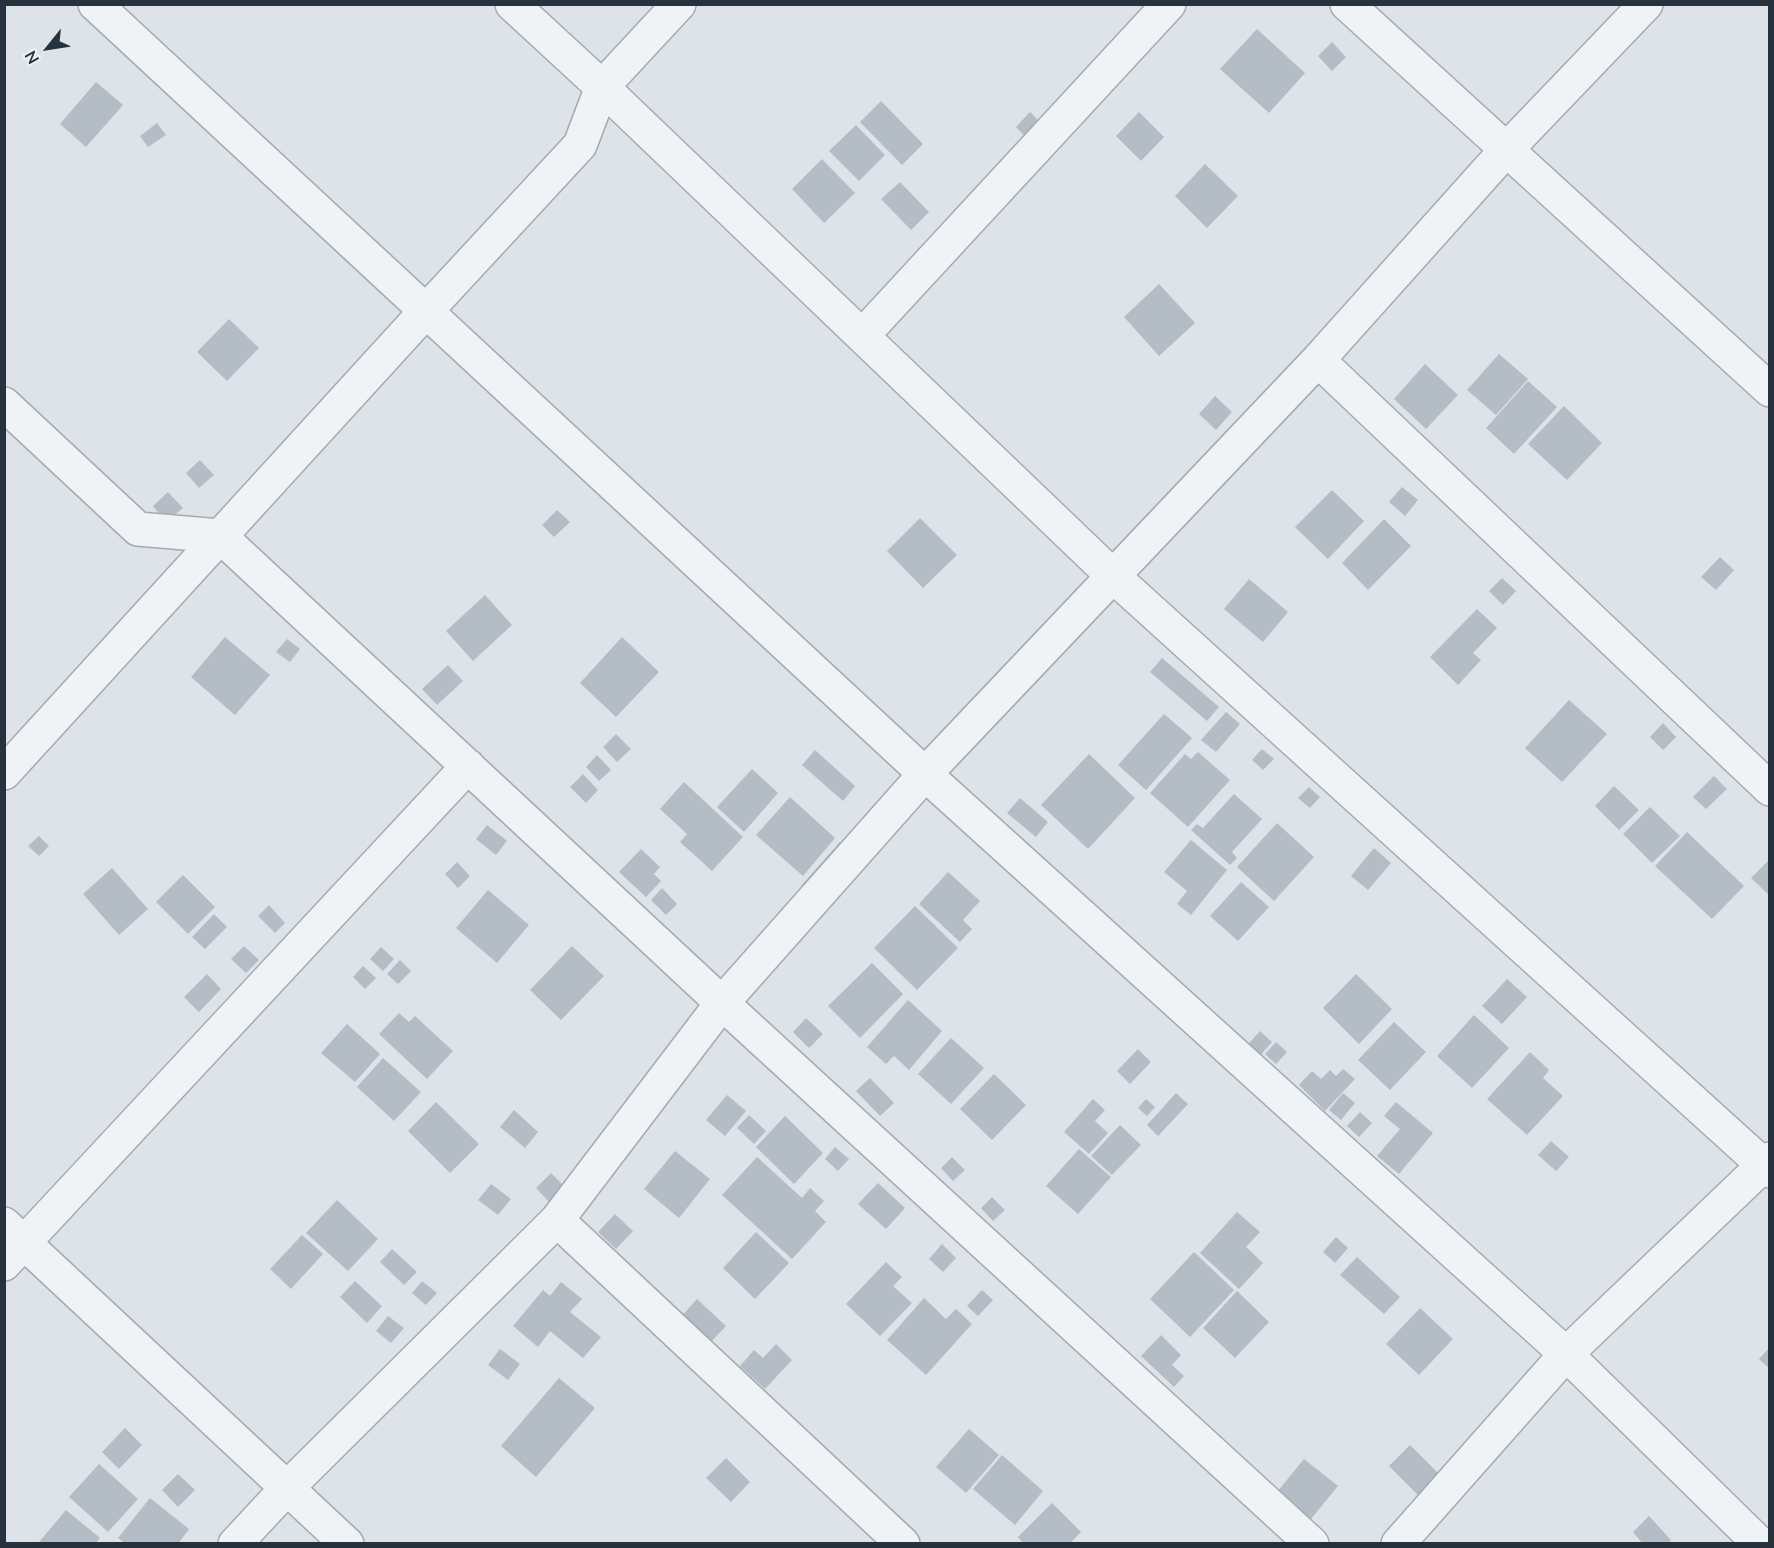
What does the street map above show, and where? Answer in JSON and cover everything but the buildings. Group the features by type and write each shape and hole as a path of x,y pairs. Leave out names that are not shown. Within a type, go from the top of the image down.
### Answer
{"street":[{"path":"95,4 924,774 1566,1354 1760,1544"},
{"path":"512,4 602,87 1113,576 1768,1165 1566,1354 1398,1544"},
{"path":"4,773 580,145 602,87 679,4"},
{"path":"862,336 1169,4"},
{"path":"1347,4 1770,390"},
{"path":"235,1544 287,1488 556,1220 722,1003 924,774 1318,360 1508,149 1646,4"},
{"path":"1318,360 1770,789"},
{"path":"4,404 138,529 220,536 722,1003 1312,1544"},
{"path":"347,1544 11,1243 468,766"},
{"path":"556,1220 903,1544"}]}
